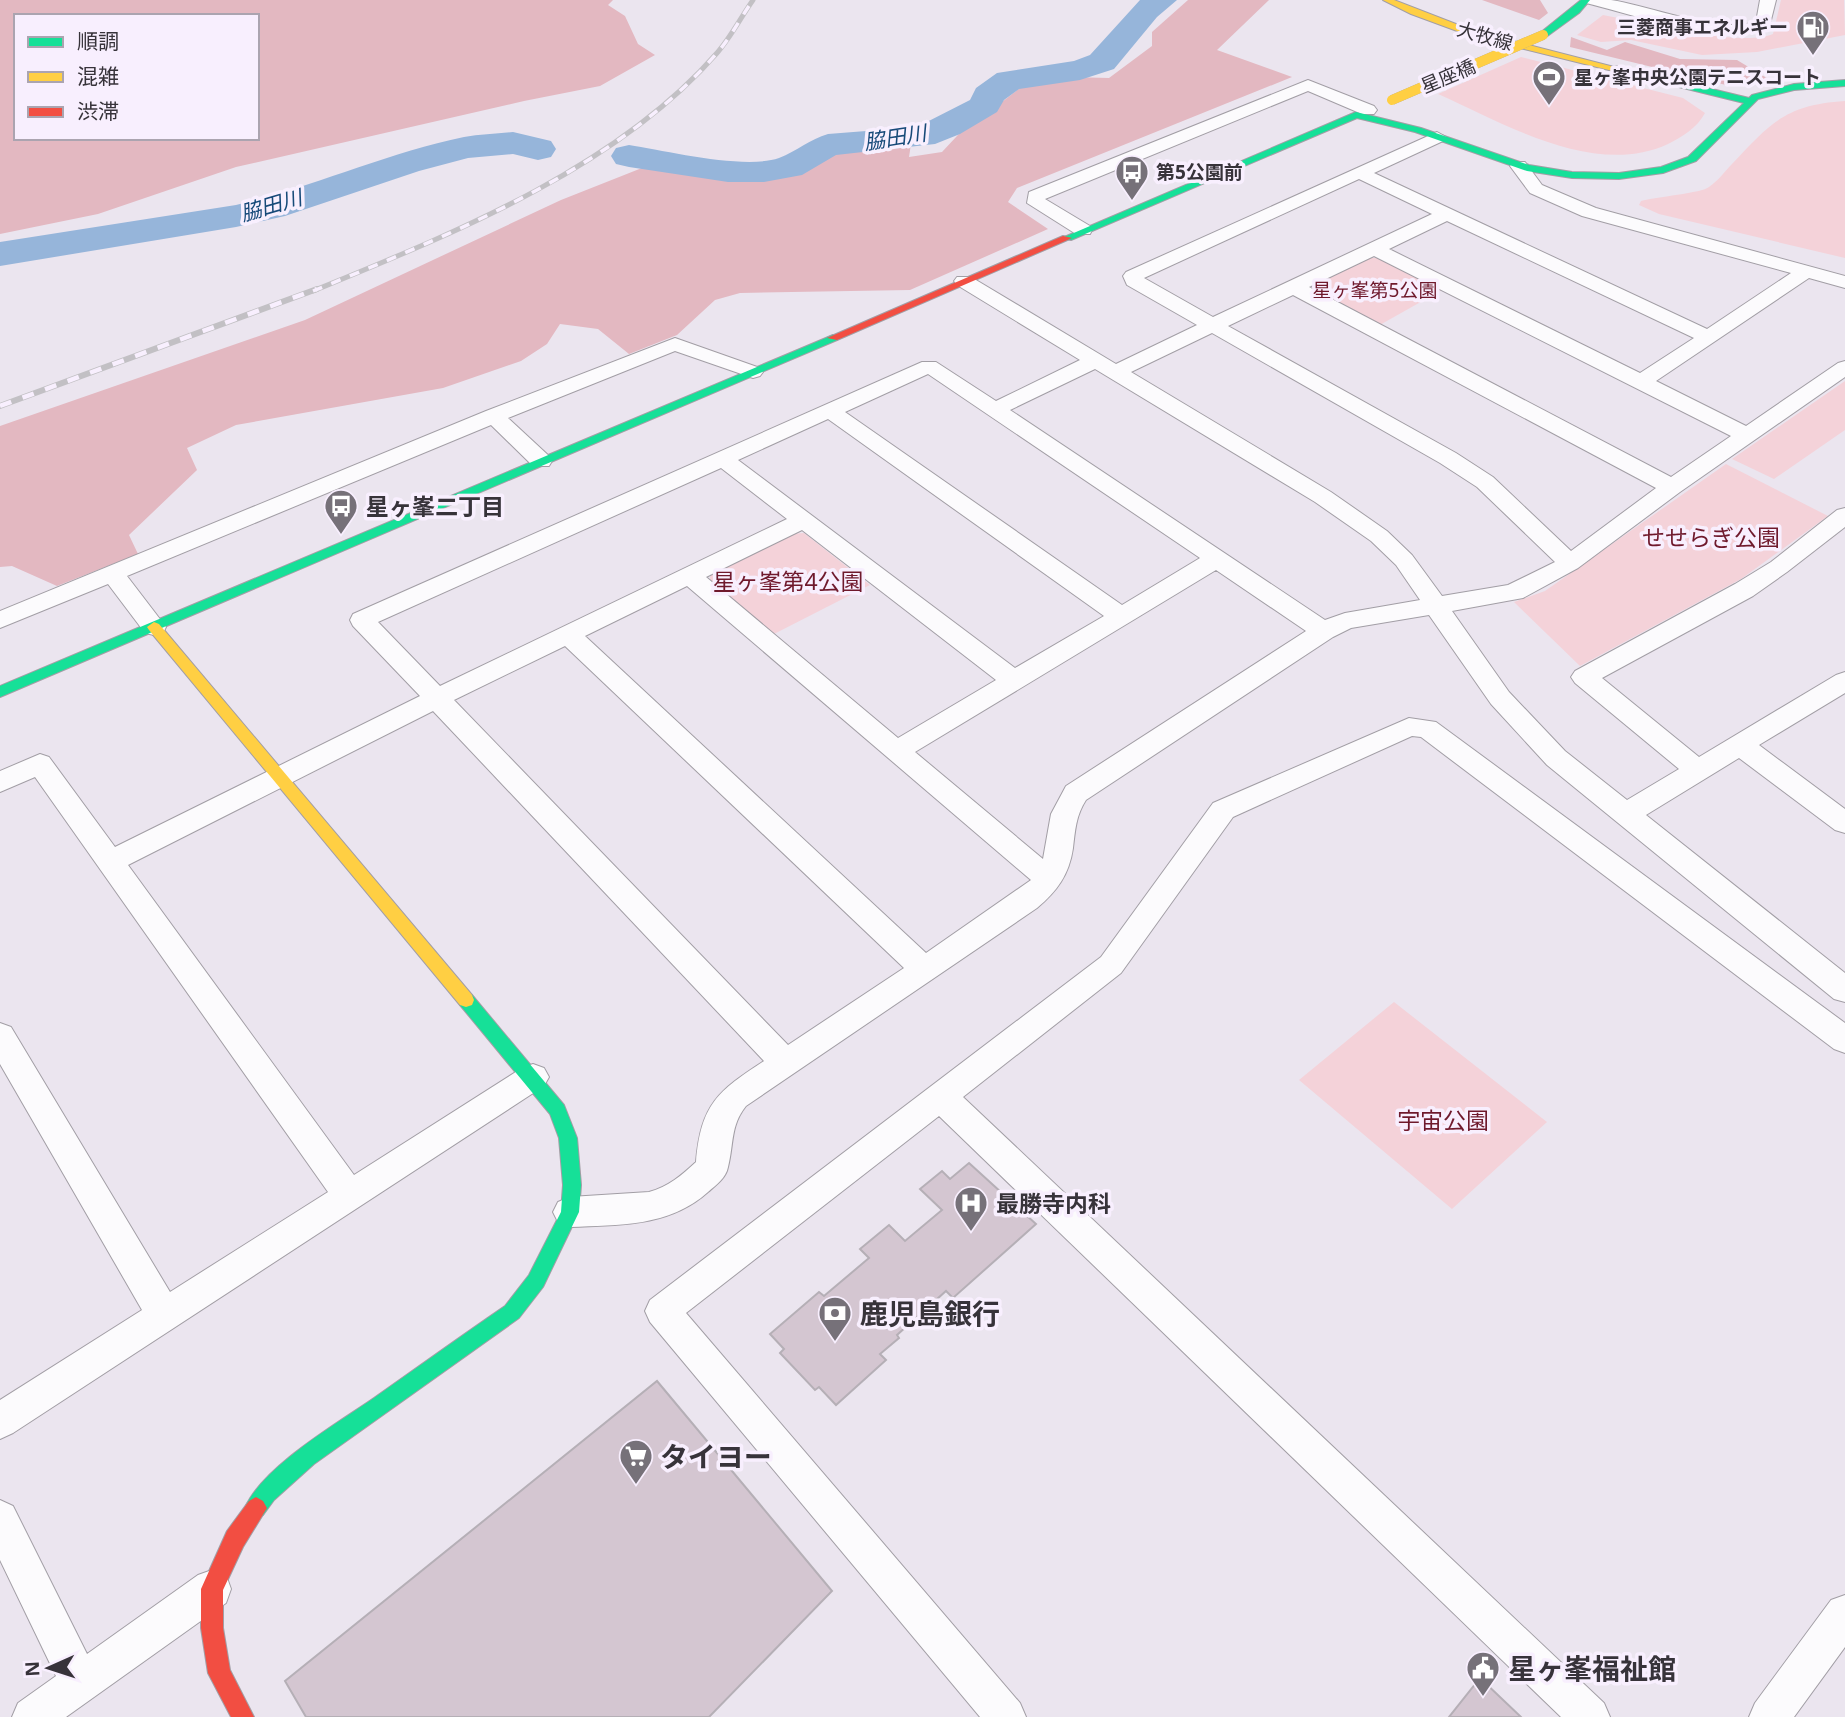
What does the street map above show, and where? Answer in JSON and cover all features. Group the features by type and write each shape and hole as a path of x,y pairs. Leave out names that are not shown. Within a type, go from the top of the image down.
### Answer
{"street":[{"name":"大牧線","path":"1387,0 1413,13 1482,36 1749,101"},
{"path":"1662,17 1671,0"},
{"path":"1585,1 1662,17 1737,29 1756,29 1765,21 1768,0"},
{"name":"星座橋","path":"0,692 1392,100 1543,34 1585,1"},
{"path":"1083,230 1036,204 1036,196 1308,85 1362,112 1519,166 1590,176 1628,175 1680,165 1699,155 1719,137 1749,101 1780,90 1845,83"},
{"path":"1437,137 1133,276 1134,281 1448,458 1485,482 1570,564"},
{"path":"1519,166 1536,188 1589,212 1845,282"},
{"path":"1360,173 1709,337"},
{"path":"994,410 1213,325 1447,214"},
{"path":"1374,249 1747,435"},
{"path":"1641,382 1807,271"},
{"path":"964,281 1354,518 1404,560 1480,671 1522,725 1556,758 1845,990"},
{"path":"1294,287 1672,487"},
{"path":"0,620 675,344 753,372"},
{"path":"786,1063 362,620 929,366 1324,631"},
{"path":"570,1212 640,1209 673,1200 712,1168 715,1127 723,1110 735,1097 1027,900 1049,880 1055,868 1065,807 1076,793 1207,705 1324,631 1364,616 1514,592 1570,564 1672,487 1845,367"},
{"path":"829,411 1121,616"},
{"path":"494,416 541,461"},
{"path":"722,458 1014,680"},
{"path":"1698,770 1584,677 1744,590 1779,567 1845,515"},
{"path":"110,862 279,775 803,520"},
{"path":"897,751 1216,559"},
{"path":"113,574 154,627 533,1077 558,1110 568,1138 572,1185 570,1212 536,1281 512,1312 307,1457 267,1493 235,1539 212,1589 212,1628 219,1673 243,1717"},
{"path":"689,575 1049,880"},
{"path":"568,634 924,969"},
{"path":"1625,815 1845,681"},
{"path":"1006,1717 662,1311 1111,965 1223,810 1409,727 1427,728 1845,1040"},
{"path":"1740,745 1845,823"},
{"path":"0,782 40,764 349,1195"},
{"path":"4,1050 164,1315"},
{"path":"0,1421 533,1077"},
{"path":"940,1097 1590,1717"},
{"path":"0,1519 80,1683"},
{"path":"32,1717 212,1589"},
{"path":"1769,1717 1845,1614"}],"green space":[{"path":"1781,0 1844,0 1845,35 1757,52 1702,55 1631,40 1601,42 1577,35 1603,15 1716,36 1758,37 1773,34"},
{"path":"1521,57 1683,98 1705,113 1693,128 1668,144 1640,153 1611,155 1551,143 1438,94"},
{"path":"1845,101 1845,258 1659,214 1639,205 1641,201 1709,187 1758,137 1781,119 1808,107"},
{"name":"星ヶ峯第5公園","path":"1370,258 1380,258 1442,290 1378,326 1314,290 1311,285"},
{"path":"1845,381 1845,430 1774,479 1732,459"},
{"name":"せせらぎ公園","path":"1726,464 1828,516 1741,579 1580,666 1514,602 1545,591"},
{"name":"星ヶ峯第4公園","path":"804,533 870,585 774,634 710,581 710,574 790,534"},
{"name":"宇宙公園","path":"1394,1002 1547,1122 1452,1209 1299,1080"}],"shaded area":[{"path":"0,0 613,0 608,5 625,16 638,44 655,55 600,86 236,167 98,214 0,234"},
{"path":"1188,0 1269,0 1217,50 1292,77 1017,188 1008,202 1048,229 910,290 740,293 715,300 677,335 629,354 598,329 560,324 547,344 521,361 443,388 236,425 187,448 197,470 129,535 138,554 57,586 12,566 0,567 0,426 305,320 561,200 652,164 754,181 784,177 823,154 911,144 909,157 942,152 971,121 989,112 1025,84 1069,77 1109,78 1152,46 1152,32"},
{"path":"1482,0 1540,0 1548,13 1539,20"},
{"path":"1571,37 1607,50 1625,42 1680,59 1737,60 1775,83 1726,85 1570,47"}],"building":[{"path":"969,1163 1036,1224 953,1298 946,1291 897,1335 899,1338 880,1354 886,1360 836,1405 819,1387 815,1390 780,1353 784,1349 770,1334 819,1292 824,1296 869,1258 860,1249 889,1225 905,1241 942,1210 920,1189 942,1171 950,1179"},
{"name":"タイヨー","path":"657,1381 832,1591 709,1717 306,1717 285,1681"},
{"name":"星ヶ峯福祉館","path":"1480,1678 1521,1717 1449,1717"}],"waterway":[{"name":"脇田川","path":"629,156 728,171 764,171 789,167 828,145 923,137 948,127 985,105 988,95 1009,80 1080,70 1102,62 1146,10 1161,0"},
{"name":"脇田川","path":"0,254 236,216 285,205 406,163 467,147 513,143 538,149"}],"railway":[{"path":"313,291 421,246 529,194 631,131 676,94 717,53 753,0"},
{"path":"0,406 317,289"}],"traffic: fast":[{"path":"1543,35 1576,11 1586,0"},
{"path":"1617,69 1749,101"},
{"path":"1067,238 1356,115 1418,130 1527,168 1572,175 1619,176 1663,170 1692,159 1755,97 1794,87 1845,83"},
{"path":"0,692 833,338"},
{"path":"256,1508 267,1493 307,1457 512,1312 536,1281 570,1212 572,1185 568,1138 558,1110 466,1000"}],"traffic: slow":[{"path":"1387,0 1414,13 1471,33 1617,69"},
{"path":"1392,100 1543,35"},
{"path":"154,627 466,1000"}],"traffic: jam":[{"path":"833,338 1067,238"},
{"path":"243,1717 219,1673 212,1628 212,1589 235,1539 256,1508"}],"place":[{"name":"三菱商事エネルギー","path":"1813,57"},
{"name":"星ヶ峯中央公園テニスコート","path":"1549,107"},
{"name":"第5公園前","path":"1132,202"},
{"name":"星ヶ峯二丁目","path":"341,536"},
{"name":"最勝寺内科","path":"971,1233"},
{"name":"鹿児島銀行","path":"835,1343"},
{"name":"タイヨー","path":"636,1486"},
{"name":"星ヶ峯福祉館","path":"1483,1698"}]}
